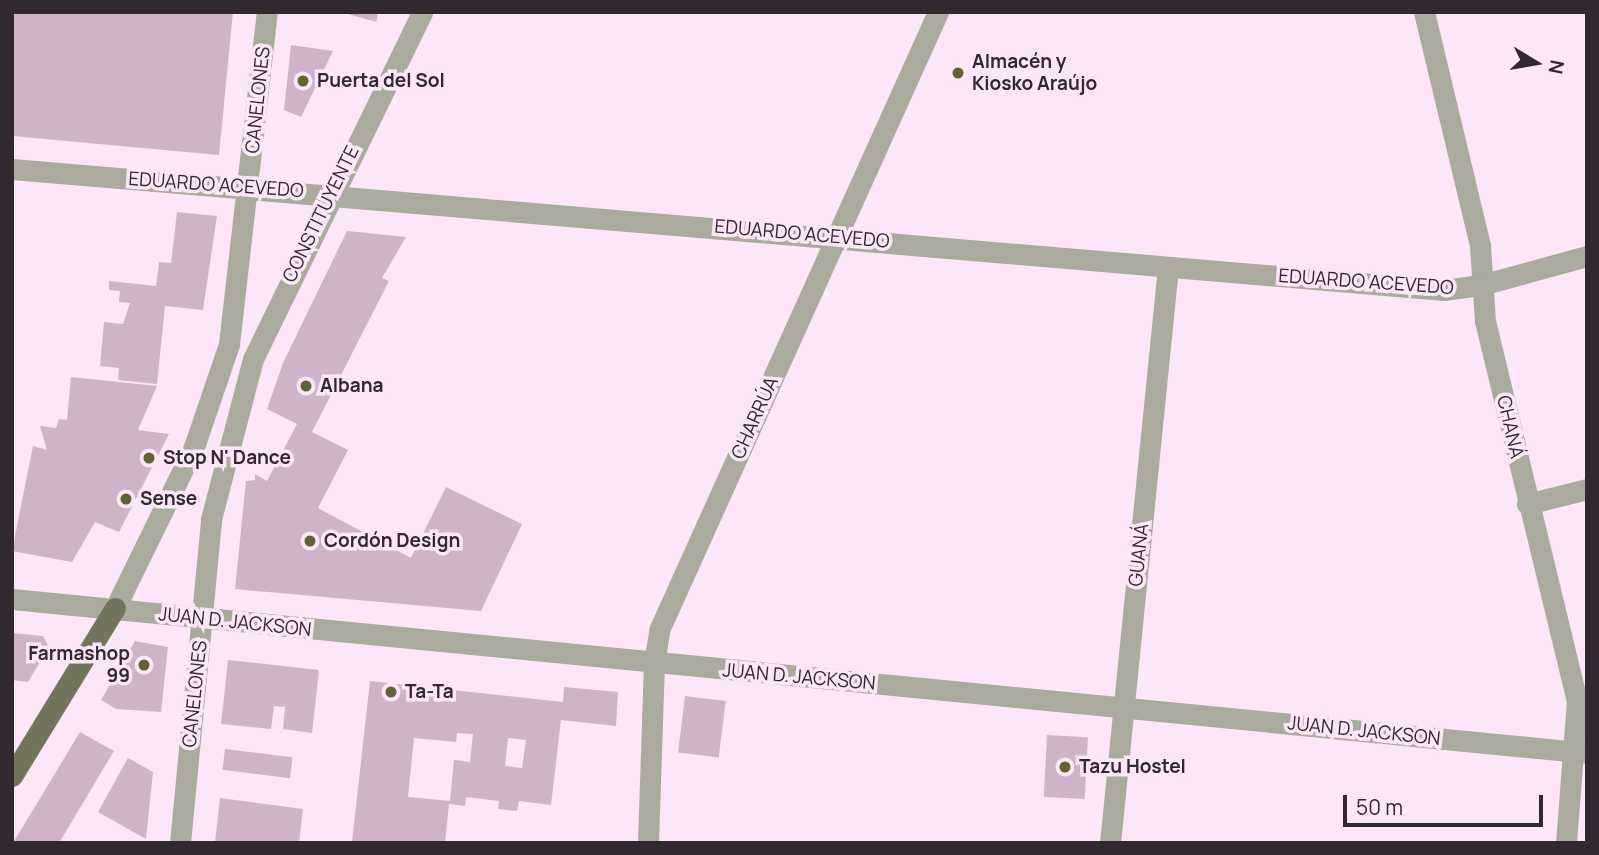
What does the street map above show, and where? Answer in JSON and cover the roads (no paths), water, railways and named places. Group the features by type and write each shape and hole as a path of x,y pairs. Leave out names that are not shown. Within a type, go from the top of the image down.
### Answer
{"main road":[{"path":"12,776 115,608"}],"street":[{"name":"CANELONES","path":"115,608 194,447 213,395 231,332 267,12"},
{"name":"CONSTITUYENTE","path":"235,422 265,327 422,12"},
{"name":"CHARRÚA","path":"648,843 654,664 660,628 939,12"},
{"name":"CHANÁ","path":"1424,12 1480,246 1485,321 1577,701 1580,753 1566,843"},
{"name":"EDUARDO ACEVEDO","path":"12,169 1444,290 1481,285 1587,256"},
{"name":"GUANÁ","path":"1110,843 1168,267"},
{"name":"CANELONES","path":"180,843 211,519 235,422"},
{"path":"1527,503 1587,489"},
{"name":"JUAN D. JACKSON","path":"12,599 1580,753"}],"place":[{"name":"Almacén y Kiosko Araújo","path":"958,73"},
{"name":"Puerta del Sol","path":"303,81"},
{"name":"Albana","path":"306,386"},
{"name":"Stop N' Dance","path":"149,458"},
{"name":"Sense","path":"126,499"},
{"name":"Cordón Design","path":"310,541"},
{"name":"Farmashop 99","path":"144,665"},
{"name":"Ta-Ta","path":"391,692"},
{"name":"Tazu Hostel","path":"1065,767"}]}
